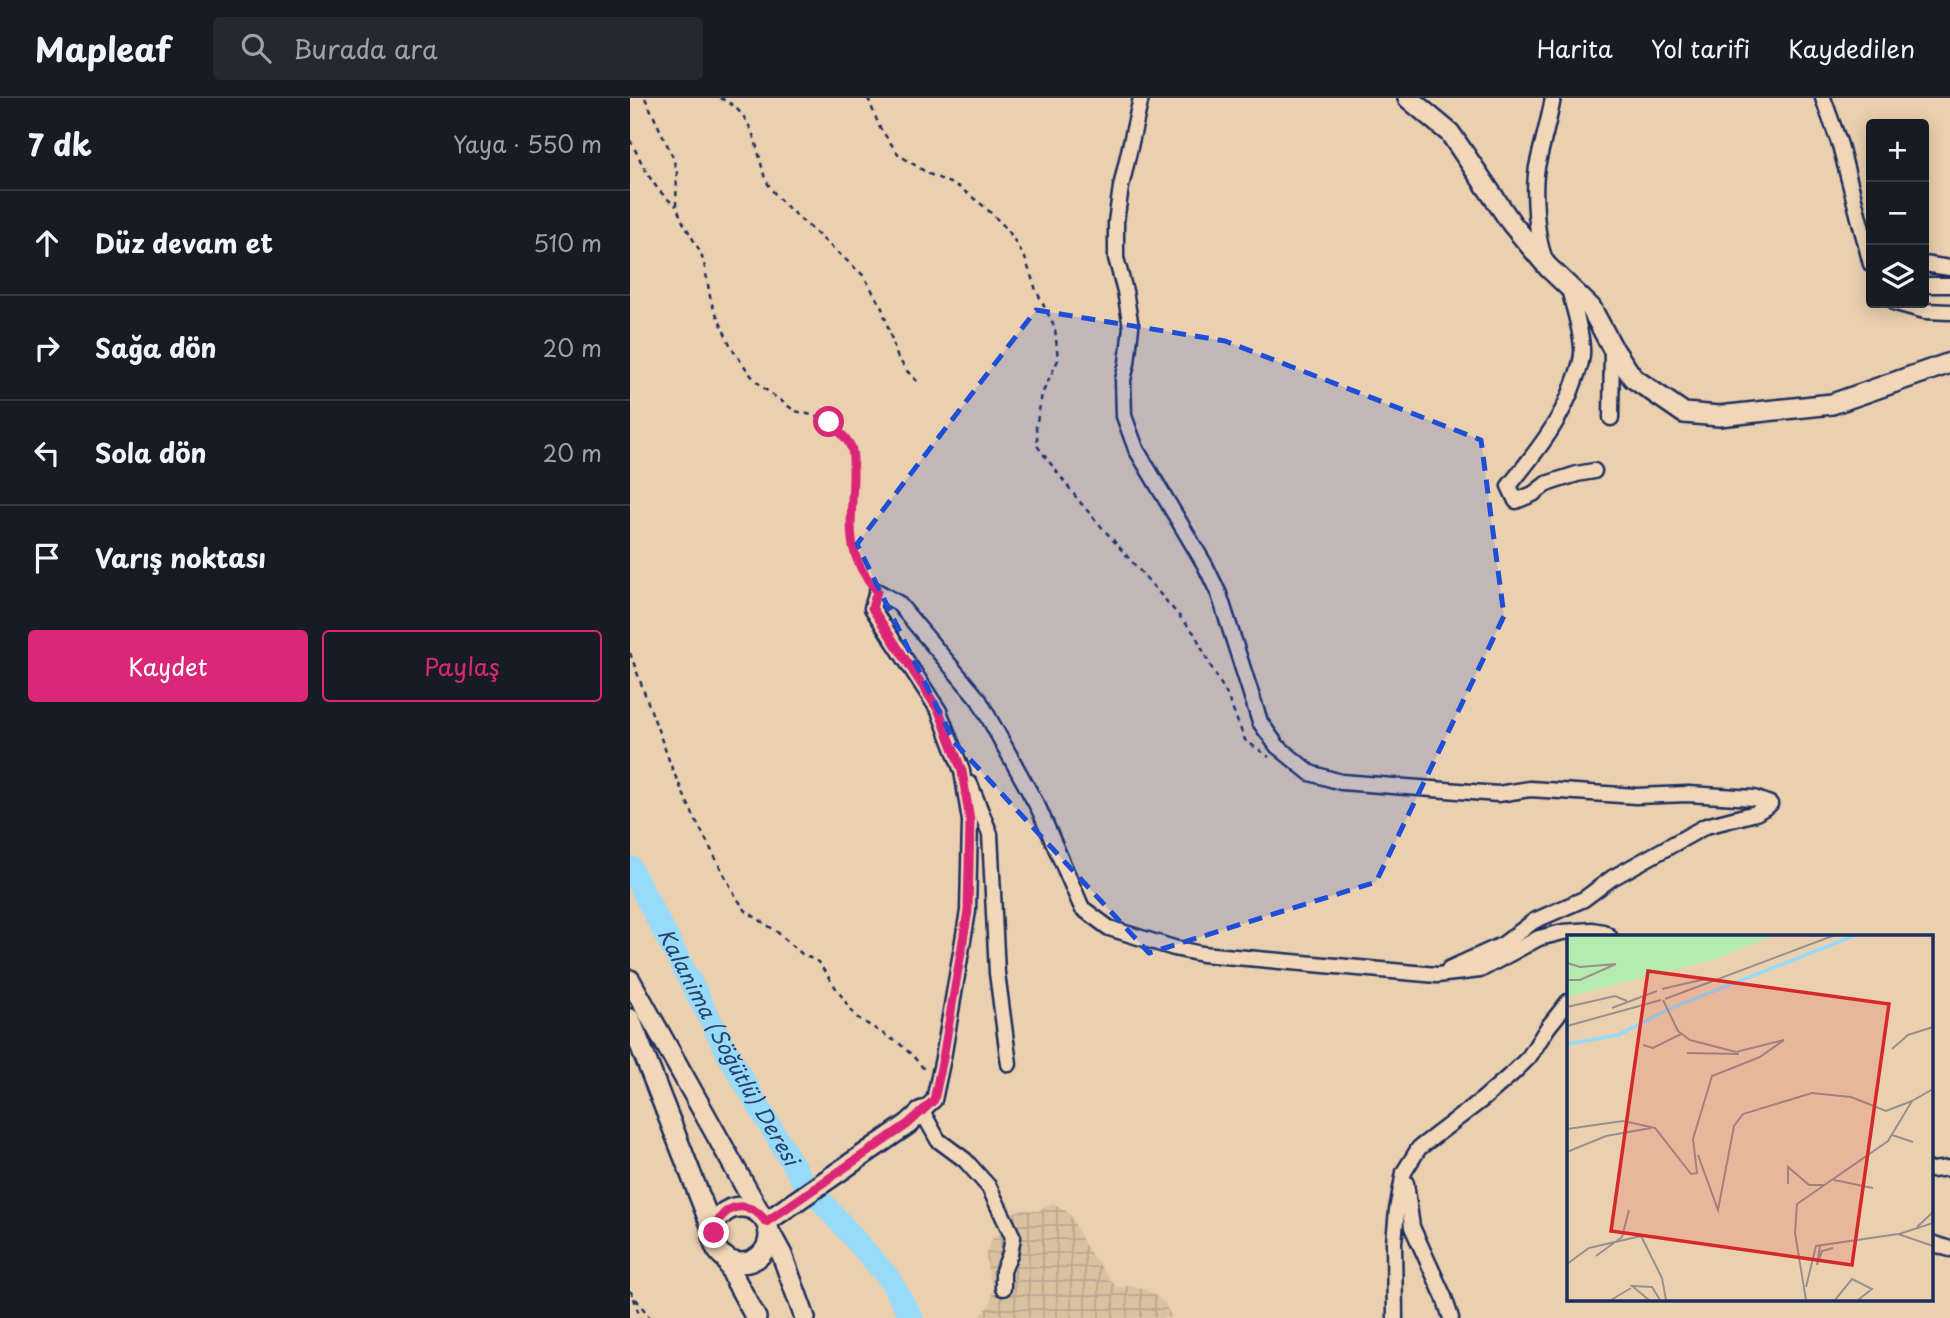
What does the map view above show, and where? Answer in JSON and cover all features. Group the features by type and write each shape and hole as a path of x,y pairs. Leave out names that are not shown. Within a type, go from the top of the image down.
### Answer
{"street":[{"path":"1141,98 1121,187 1116,231 1116,258 1131,327 1123,380 1124,416 1136,449 1205,565 1219,594 1260,722 1277,746 1311,773 1341,782 1498,794 1530,789 1617,795 1688,793 1754,798 1770,804 1755,813 1706,826 1612,878 1584,899 1534,921 1502,945 1437,975"},
{"path":"1408,98 1450,133 1512,223 1548,267 1591,308 1633,378 1684,413 1719,416 1832,404 1950,363"},
{"path":"1548,267 1538,234 1536,185 1537,167 1553,98"},
{"path":"1823,98 1840,145 1866,245"},
{"path":"1929,265 1950,268"},
{"path":"1929,285 1950,285"},
{"path":"1569,288 1582,348 1580,365 1561,415 1509,486 1516,501 1546,484 1594,471"},
{"path":"1914,308 1950,312"},
{"path":"1611,418 1612,347"},
{"path":"1009,1064 997,973 990,834 939,711 872,608 877,591 898,603 979,699 1039,809 1082,908 1109,928 1202,954 1437,975 1480,970 1539,938 1563,932 1592,930 1608,935"},
{"path":"765,1222 908,1124 934,1100 968,911 970,821 962,771"},
{"path":"630,980 765,1222 782,1255 805,1318"},
{"path":"1395,1318 1394,1242 1404,1172 1419,1148 1514,1072 1567,1004"},
{"path":"630,1019 719,1251 733,1262 743,1263 760,1256 769,1240 765,1222 753,1209 745,1207 727,1211 720,1217 714,1233"},
{"path":"922,1111 938,1140 965,1160 989,1187 1013,1237 1003,1271 1003,1288"},
{"path":"1932,1170 1950,1168"},
{"path":"1404,1172 1412,1227 1451,1318"},
{"path":"1932,1243 1950,1250"},
{"path":"725,1257 756,1318"}],"path":[{"path":"645,98 672,155 677,171 676,206 701,253 711,302 728,341 742,364 766,390 795,411 829,422 843,434 852,449 852,548 865,578 877,591"},
{"path":"720,98 743,114 751,128 765,178 775,194 812,231 864,276 881,308 898,356 907,371 919,383"},
{"path":"868,98 880,128 899,155 929,174 959,187 985,206 1008,230 1025,258 1055,328 1058,360 1042,394 1036,427 1038,447 1079,501 1195,634 1226,693 1245,740 1276,762"},
{"path":"630,140 651,180 676,206"},
{"path":"630,653 673,771 736,897 746,911 776,931 802,954 818,962 856,1017 900,1044 923,1068 926,1076"},
{"path":"630,1291 650,1318"},
{"path":"634,1295 640,1318"}],"highlighted area":[{"path":"1036,310 1225,341 1481,440 1504,616 1376,882 1149,953 954,742 857,544"}],"shaded area":[{"path":"1053,1203 1069,1213 1085,1245 1116,1287 1133,1286 1149,1291 1164,1302 1172,1318 978,1318 990,1305 993,1287 986,1254 992,1239 1004,1230 1006,1214 1022,1210 1038,1211"}],"waterway":[{"name":"Kalanima (Söğütlü) Deresi","path":"630,867 733,1063 801,1178 888,1277 912,1318"}],"route":[{"path":"714,1233 720,1217 736,1208 753,1209 766,1222 908,1124 934,1100 968,911 970,821 962,771 939,711 872,608 877,591 865,578 852,548 852,449 843,434 829,422"}]}
